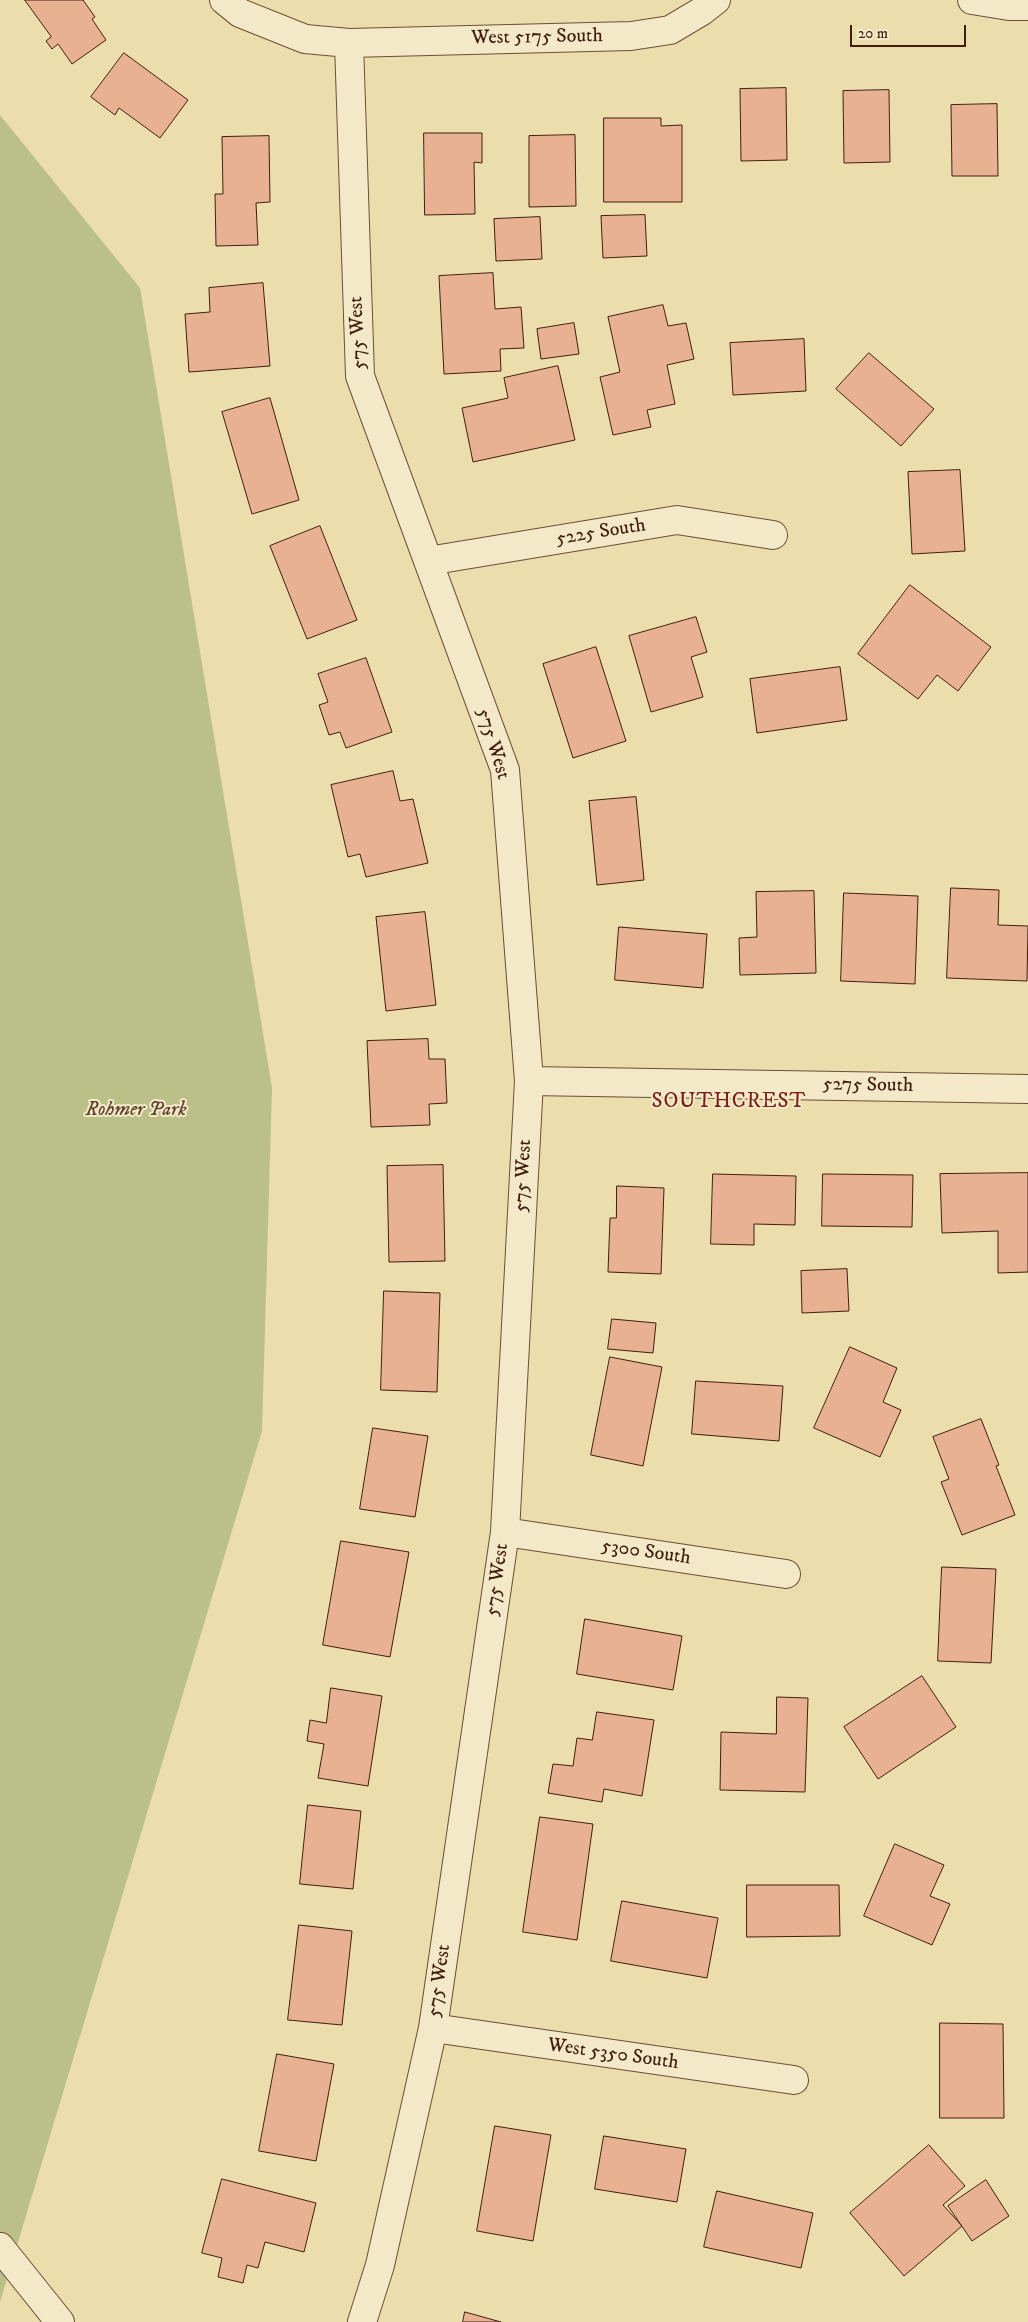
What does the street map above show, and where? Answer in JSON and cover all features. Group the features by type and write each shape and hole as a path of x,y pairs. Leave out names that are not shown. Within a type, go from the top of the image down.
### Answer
{"street":[{"name":"West 5175 South","path":"224,0 240,13 306,40 348,43 631,36 670,30 716,0"},
{"path":"972,0 1008,6 1028,6"},
{"name":"575 West","path":"348,43 360,376 504,770 529,1081 505,1532 433,2028 380,2266 362,2322"},
{"name":"5225 South","path":"428,561 677,520 773,535"},
{"name":"5275 South","path":"529,1081 1028,1089"},
{"name":"5300 South","path":"505,1532 786,1574"},
{"name":"West 5350 South","path":"433,2028 794,2080"},
{"path":"0,2247 60,2322"}],"green space":[{"name":"Rohmer Park","path":"0,115 140,288 272,1088 262,1431 0,2302"}],"building":[{"path":"25,0 83,0 95,17 92,19 106,40 72,64 58,44 52,49 46,41 51,37"},
{"path":"124,53 188,100 160,138 119,108 115,115 91,97"},
{"path":"786,88 787,160 741,161 740,89"},
{"path":"889,90 890,162 844,163 843,91"},
{"path":"997,104 998,176 952,176 951,105"},
{"path":"604,118 661,118 661,126 682,125 682,202 604,202"},
{"path":"424,133 482,133 482,163 474,162 475,214 425,215"},
{"path":"575,135 576,206 529,207 529,136"},
{"path":"269,136 270,202 256,203 258,245 216,246 215,194 223,194 222,137"},
{"path":"645,215 647,256 603,258 601,216"},
{"path":"540,217 542,259 496,261 494,219"},
{"path":"493,273 495,309 521,307 524,348 500,349 501,371 444,374 439,276"},
{"path":"263,283 270,366 189,372 185,314 210,312 209,288"},
{"path":"663,305 668,326 686,323 694,359 667,365 675,404 647,410 651,427 613,435 600,377 620,372 608,317"},
{"path":"574,323 579,354 541,359 537,329"},
{"path":"804,339 806,391 733,395 730,343"},
{"path":"869,353 934,409 901,446 836,389"},
{"path":"558,366 575,440 473,462 462,408 508,398 504,378"},
{"path":"270,398 299,500 252,514 222,412"},
{"path":"960,470 965,551 912,554 908,472"},
{"path":"320,526 357,620 307,639 270,546"},
{"path":"910,585 991,647 958,691 937,675 918,699 858,654"},
{"path":"696,617 707,652 691,657 703,697 651,712 629,636"},
{"path":"596,647 626,741 573,758 543,664"},
{"path":"366,658 392,732 346,748 340,732 329,735 319,705 328,702 318,674"},
{"path":"840,667 847,720 757,733 750,679"},
{"path":"393,771 400,801 413,799 428,863 366,877 360,854 348,857 331,785"},
{"path":"636,797 644,880 597,885 589,801"},
{"path":"951,888 999,890 998,925 1028,926 1027,981 947,978"},
{"path":"814,891 816,973 740,975 739,938 757,937 756,892"},
{"path":"844,893 918,896 915,984 841,981"},
{"path":"425,912 436,1005 386,1011 376,917"},
{"path":"619,927 707,934 703,988 615,980"},
{"path":"428,1039 429,1059 445,1059 447,1103 429,1104 430,1125 371,1127 367,1041"},
{"path":"443,1165 445,1261 389,1262 387,1166"},
{"path":"1028,1173 1028,1272 998,1273 998,1231 942,1233 940,1174"},
{"path":"713,1174 796,1176 795,1225 754,1224 754,1245 711,1244"},
{"path":"823,1174 913,1175 912,1227 822,1226"},
{"path":"617,1186 664,1188 661,1274 608,1272 610,1218 616,1218"},
{"path":"847,1269 849,1311 802,1313 801,1271"},
{"path":"384,1291 440,1293 437,1392 381,1390"},
{"path":"612,1319 656,1323 653,1353 608,1349"},
{"path":"850,1347 897,1368 883,1402 901,1410 880,1457 814,1428"},
{"path":"610,1357 662,1367 643,1466 591,1455"},
{"path":"696,1381 783,1386 779,1441 692,1434"},
{"path":"981,1419 999,1465 996,1466 1015,1515 962,1535 941,1482 949,1479 933,1437"},
{"path":"373,1428 428,1436 415,1517 360,1509"},
{"path":"341,1541 409,1552 390,1657 323,1645"},
{"path":"942,1567 996,1569 991,1663 938,1661"},
{"path":"585,1619 682,1636 673,1690 577,1674"},
{"path":"922,1676 956,1727 878,1779 844,1727"},
{"path":"331,1688 382,1696 368,1786 318,1778 324,1744 307,1741 310,1720 326,1723"},
{"path":"777,1697 808,1698 805,1792 720,1790 721,1732 776,1734"},
{"path":"597,1712 654,1720 642,1796 604,1789 602,1802 548,1793 553,1764 573,1766 577,1738 592,1740"},
{"path":"308,1805 361,1811 353,1889 300,1884"},
{"path":"540,1817 593,1824 577,1940 523,1932"},
{"path":"895,1844 944,1865 930,1896 950,1904 932,1945 864,1916"},
{"path":"747,1885 839,1885 840,1936 747,1937"},
{"path":"622,1901 718,1918 707,1978 611,1961"},
{"path":"299,1925 352,1931 342,2025 288,2020"},
{"path":"940,2023 1003,2024 1004,2118 940,2118"},
{"path":"277,2054 334,2064 316,2161 259,2151"},
{"path":"495,2126 551,2135 533,2241 477,2231"},
{"path":"604,2136 686,2149 677,2202 595,2189"},
{"path":"929,2145 965,2186 943,2205 962,2226 904,2276 850,2213"},
{"path":"222,2179 316,2203 304,2252 265,2242 258,2268 247,2265 243,2283 218,2277 222,2258 202,2253"},
{"path":"986,2180 1009,2216 972,2241 948,2206"},
{"path":"717,2191 813,2213 801,2268 704,2247"},
{"path":"465,2312 501,2322 463,2322"}],"district":[{"name":"SOUTHCREST","path":"729,1103"}]}
